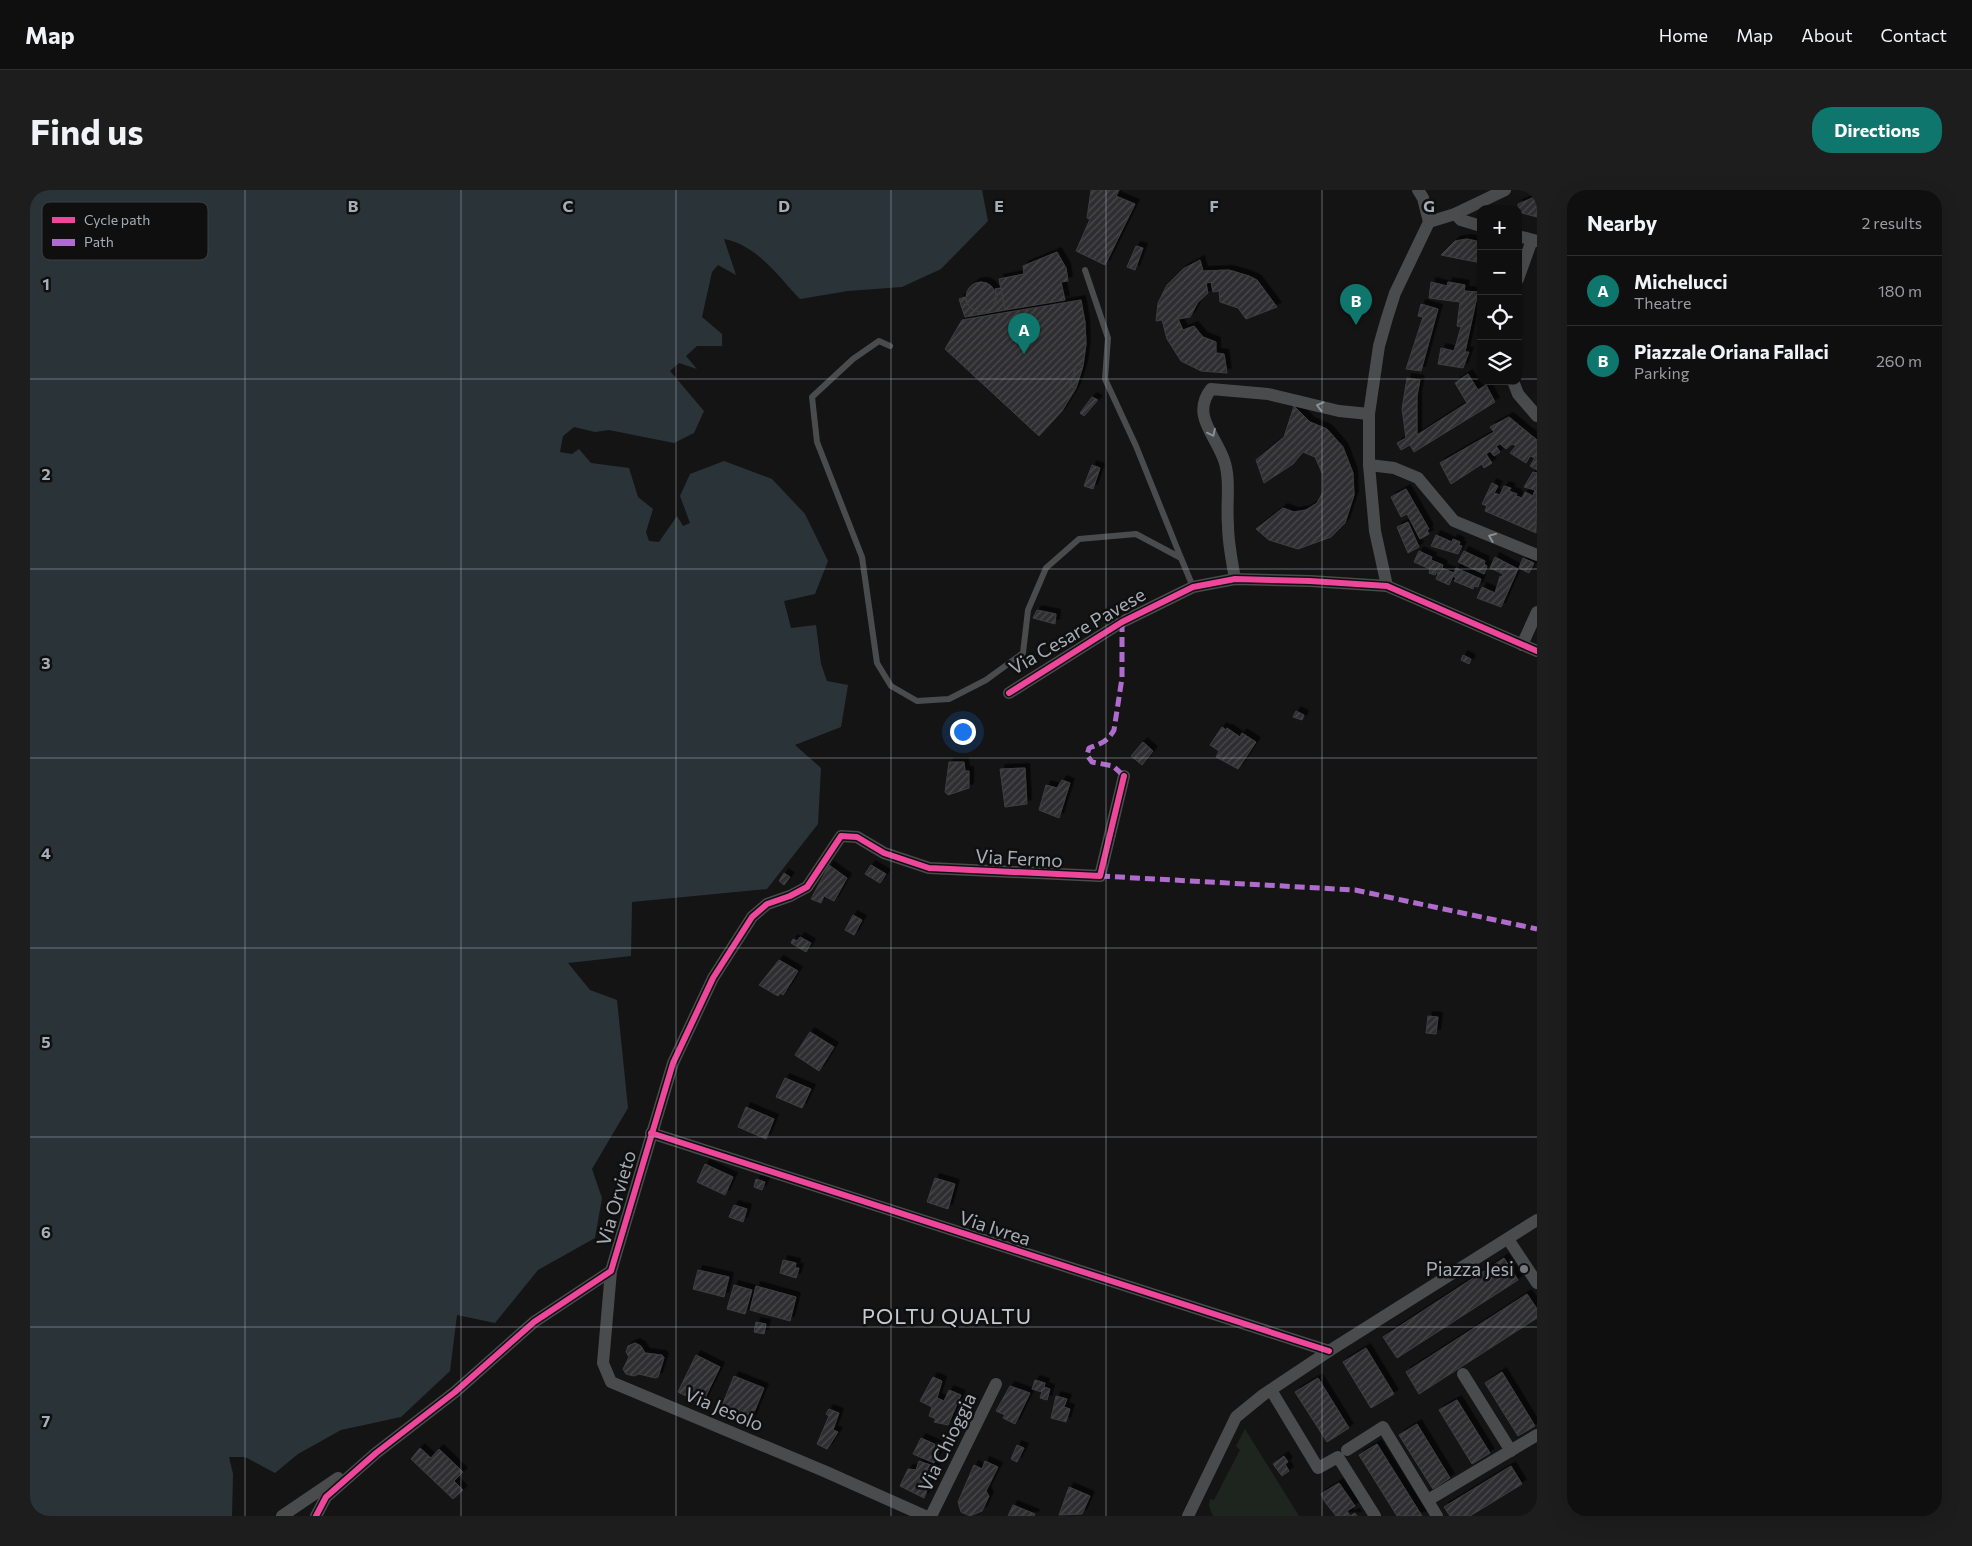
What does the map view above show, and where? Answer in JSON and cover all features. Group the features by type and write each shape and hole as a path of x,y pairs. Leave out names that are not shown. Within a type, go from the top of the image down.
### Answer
{"street":[{"path":"1387,586 1375,531 1369,465 1368,414 1379,346 1389,312 1395,293 1428,222 1418,190"},
{"path":"1428,222 1455,214 1505,190"},
{"path":"1455,214 1460,220 1477,225"},
{"path":"1522,269 1534,240"},
{"path":"1515,385 1518,394 1537,416"},
{"path":"1235,579 1228,526 1228,472 1224,459 1202,414 1204,399 1211,389 1268,394 1339,411 1368,414"},
{"path":"1369,465 1394,468 1418,478 1454,521 1537,555"},
{"name":"Via Cesare Pavese","path":"1009,692 1122,622 1193,587 1235,579 1387,586 1537,651"},
{"path":"1522,645 1537,612"},
{"name":"Via Fermo","path":"841,836 858,837 884,854 929,868 1100,876 1124,776"},
{"name":"Via Orvieto","path":"316,1516 326,1497 376,1453 455,1392 534,1322 610,1271 673,1063 688,1026 718,970 752,917 767,904 790,896 807,887 841,836"},
{"name":"Via Ivrea","path":"651,1133 1330,1351"},
{"path":"1188,1516 1236,1417 1271,1390 1330,1351 1537,1220"},
{"path":"1508,1239 1537,1282"},
{"name":"Via Jesolo","path":"610,1271 603,1363 611,1382 824,1471 925,1516"},
{"path":"1463,1374 1511,1451"},
{"name":"Via Chioggia","path":"932,1516 996,1384"},
{"path":"1271,1390 1318,1468 1338,1457 1375,1516"},
{"path":"1347,1450 1383,1427 1438,1516"},
{"path":"1428,1500 1537,1435"},
{"path":"282,1516 376,1453"}],"lane":[{"path":"1085,270 1108,338 1105,379 1136,446 1193,587"},
{"path":"890,346 879,341 854,358 812,397 817,442 862,557 877,663 891,686 917,701 949,699 986,680 1023,653 1028,610 1046,568 1079,539 1136,534 1181,558"}],"shaded area":[{"path":"30,190 982,190 988,221 941,269 902,287 848,291 800,299 775,271 757,255 736,242 724,239 736,275 718,265 712,272 702,317 722,334 722,346 697,346 686,356 697,369 679,363 670,371 704,411 694,433 674,443 609,430 595,432 574,427 563,436 560,452 572,454 579,449 591,463 629,468 638,497 653,509 646,532 649,541 659,542 677,516 683,526 690,523 680,496 690,474 724,461 772,479 805,514 828,561 815,594 784,601 791,628 816,625 821,664 827,681 848,685 841,727 795,745 821,768 818,824 767,889 632,902 631,956 568,963 590,990 617,1000 628,1108 592,1169 602,1198 595,1238 538,1270 495,1323 457,1315 450,1371 401,1417 341,1430 298,1454 275,1473 245,1457 229,1457 233,1474 232,1516 30,1516"},
{"path":"1245,1429 1299,1516 1213,1516 1209,1506 1210,1499 1214,1500 1240,1450 1236,1446"}],"building":[{"path":"1091,190 1119,190 1116,196 1135,204 1105,265 1076,251 1090,219 1087,218"},
{"path":"1537,196 1537,217 1522,213 1522,205 1518,204"},
{"path":"1467,239 1477,241 1477,262 1441,255 1455,241"},
{"path":"1136,246 1143,248 1135,270 1127,267"},
{"path":"1057,252 1066,268 1068,281 1061,282 1065,300 1005,310 999,279 1024,274 1023,266"},
{"path":"1200,260 1203,271 1229,270 1257,280 1277,307 1246,319 1238,308 1220,302 1219,291 1213,292 1211,282 1206,283 1208,293 1198,302 1190,317 1178,319 1183,330 1194,326 1203,337 1216,342 1216,353 1224,354 1227,373 1201,371 1181,361 1167,339 1162,320 1156,321 1158,303 1167,285 1183,269"},
{"path":"981,282 992,286 996,297 992,308 981,312 970,308 966,297 970,286"},
{"path":"1431,282 1447,286 1448,282 1465,285 1464,291 1477,292 1465,352 1469,352 1463,368 1438,364 1441,348 1454,351 1461,327 1457,326 1460,302 1429,298"},
{"path":"1001,288 1005,310 965,317 959,299 965,297 967,304 973,310 981,313 994,305 997,297 995,289"},
{"path":"1081,300 1086,344 1083,366 1077,364 1070,386 1076,388 1062,411 1039,436 945,349 962,320"},
{"path":"1421,304 1438,309 1421,371 1406,369 1423,317 1418,316"},
{"path":"1077,364 1083,366 1076,388 1070,386"},
{"path":"1468,374 1478,390 1486,385 1495,402 1414,452 1410,445 1401,450 1397,443 1406,438 1402,409 1407,378 1420,380 1417,396 1417,435 1467,403 1455,383"},
{"path":"1092,397 1098,400 1084,416 1080,413"},
{"path":"1294,406 1310,422 1327,429 1343,447 1353,473 1354,495 1345,523 1331,537 1298,549 1269,540 1256,529 1283,508 1294,512 1306,510 1317,503 1323,492 1323,475 1315,457 1303,452 1293,464 1264,483 1256,460 1284,437"},
{"path":"1509,417 1537,440 1537,470 1530,466 1535,458 1530,456 1526,463 1510,453 1516,446 1512,444 1506,449 1500,444 1496,446 1500,452 1494,456 1490,451 1486,454 1492,463 1484,468 1482,464 1451,484 1440,463 1494,432 1490,427"},
{"path":"1092,465 1100,468 1093,489 1084,486"},
{"path":"1533,472 1537,473 1536,533 1485,511 1487,506 1482,504 1492,483 1498,486 1494,493 1500,495 1504,486 1511,488 1509,491 1517,494 1516,496 1522,498 1525,492 1533,496 1535,490 1524,487"},
{"path":"1406,489 1429,529 1427,530 1429,534 1420,539 1407,514 1401,517 1391,497"},
{"path":"1408,522 1419,547 1408,553 1397,527"},
{"path":"1436,535 1452,542 1453,539 1460,542 1459,545 1462,546 1458,554 1431,546"},
{"path":"1419,551 1432,557 1431,560 1443,565 1442,568 1454,573 1456,568 1481,579 1478,587 1474,586 1473,589 1454,581 1456,578 1453,576 1449,585 1436,579 1438,574 1436,572 1435,575 1429,573 1430,569 1414,562"},
{"path":"1464,551 1485,561 1484,564 1487,566 1484,574 1458,562"},
{"path":"1495,557 1518,569 1501,607 1477,598 1482,587 1495,593 1500,576 1502,577 1503,574 1490,568"},
{"path":"1523,558 1534,563 1529,573 1519,568"},
{"path":"1037,610 1056,614 1055,624 1033,618"},
{"path":"1463,655 1471,659 1469,664 1461,660"},
{"path":"1296,711 1304,715 1302,720 1293,717"},
{"path":"1222,727 1226,730 1227,728 1240,737 1242,733 1256,742 1238,769 1216,757 1219,751 1210,745"},
{"path":"1143,742 1153,751 1142,765 1131,756"},
{"path":"949,762 964,762 965,771 969,771 969,788 948,795 945,792"},
{"path":"1025,768 1027,804 1005,807 1000,769"},
{"path":"1062,780 1070,783 1059,818 1039,810 1046,785 1057,788"},
{"path":"829,865 847,878 834,901 824,896 821,903 811,899"},
{"path":"871,865 886,874 880,883 865,874"},
{"path":"784,873 790,877 784,885 779,881"},
{"path":"853,915 862,920 854,935 845,930"},
{"path":"800,937 811,943 806,952 791,943 793,939 797,941"},
{"path":"779,960 798,971 783,995 780,993 778,996 759,985"},
{"path":"1428,1016 1438,1017 1436,1034 1426,1033"},
{"path":"810,1032 834,1047 819,1071 795,1055"},
{"path":"785,1078 811,1089 802,1108 776,1097"},
{"path":"746,1107 774,1119 766,1139 738,1127"},
{"path":"705,1164 733,1177 725,1195 697,1182"},
{"path":"935,1178 955,1184 948,1209 927,1202"},
{"path":"756,1179 765,1182 762,1190 754,1187"},
{"path":"734,1205 747,1209 743,1222 729,1217"},
{"path":"1504,1258 1518,1280 1397,1358 1383,1337"},
{"path":"783,1260 796,1263 795,1268 799,1268 796,1278 780,1273"},
{"path":"698,1270 729,1277 724,1297 693,1289"},
{"path":"734,1285 752,1290 745,1314 727,1309"},
{"path":"756,1286 796,1297 790,1321 750,1310"},
{"path":"1527,1294 1537,1309 1537,1318 1419,1394 1406,1372"},
{"path":"756,1322 766,1324 764,1334 754,1332"},
{"path":"635,1343 641,1346 645,1353 662,1355 664,1358 658,1377 626,1374 623,1369 629,1357 626,1352 628,1346"},
{"path":"1366,1348 1394,1394 1371,1408 1343,1362"},
{"path":"696,1355 720,1367 702,1404 678,1392"},
{"path":"1502,1372 1535,1426 1518,1436 1485,1383"},
{"path":"734,1376 764,1388 749,1425 719,1413"},
{"path":"933,1377 942,1381 937,1398 944,1401 949,1390 961,1395 948,1425 934,1422 936,1419 929,1416 932,1407 920,1401"},
{"path":"1318,1378 1349,1428 1327,1442 1295,1392"},
{"path":"1035,1380 1045,1383 1044,1387 1050,1389 1047,1400 1040,1398 1042,1392 1032,1389"},
{"path":"1010,1386 1030,1393 1015,1424 1003,1418 1005,1415 996,1411"},
{"path":"1056,1396 1067,1399 1064,1407 1070,1409 1066,1422 1051,1418"},
{"path":"1457,1400 1490,1453 1472,1464 1439,1410"},
{"path":"829,1409 839,1413 833,1430 838,1432 827,1449 817,1444 829,1416 826,1414"},
{"path":"1417,1424 1450,1478 1433,1489 1399,1435"},
{"path":"921,1438 941,1447 934,1463 913,1454"},
{"path":"1377,1444 1422,1516 1397,1516 1359,1455"},
{"path":"1017,1445 1024,1448 1017,1462 1011,1459"},
{"path":"420,1448 431,1458 439,1449 463,1472 454,1481 463,1490 453,1499 411,1459"},
{"path":"1284,1456 1288,1462 1285,1464 1289,1471 1282,1476 1273,1464"},
{"path":"919,1461 936,1467 924,1498 900,1486 908,1469 916,1470"},
{"path":"985,1461 998,1467 986,1491 989,1496 982,1511 970,1516 961,1512 958,1502 974,1465 982,1469"},
{"path":"1511,1466 1522,1484 1470,1516 1450,1516 1444,1507"},
{"path":"1339,1483 1355,1506 1347,1511 1350,1516 1336,1516 1321,1494"},
{"path":"1069,1487 1090,1496 1082,1514 1059,1515"},
{"path":"1013,1505 1035,1514 1034,1516 1008,1516"}],"marked path":[{"path":"1122,622 1122,678 1114,730 1104,742 1089,748 1087,755 1092,762 1113,766 1124,776"},
{"path":"1100,876 1355,890 1537,929"}],"cycle path":[{"path":"1009,693 1122,622 1193,587 1235,579 1387,586 1537,651"},
{"path":"316,1516 326,1497 376,1453 455,1392 534,1322 611,1271 673,1063 713,978 752,917 767,904 790,896 807,887 841,836 857,837 884,853 929,868 1100,876 1124,776"},
{"path":"651,1133 1329,1351"}],"place":[{"name":"Piazzale Oriana Fallaci","path":"1356,325"},
{"name":"Michelucci","path":"1024,354"},
{"name":"Piazza Jesi","path":"1524,1269"}],"district":[{"name":"POLTU QUALTU","path":"947,1317"}]}
